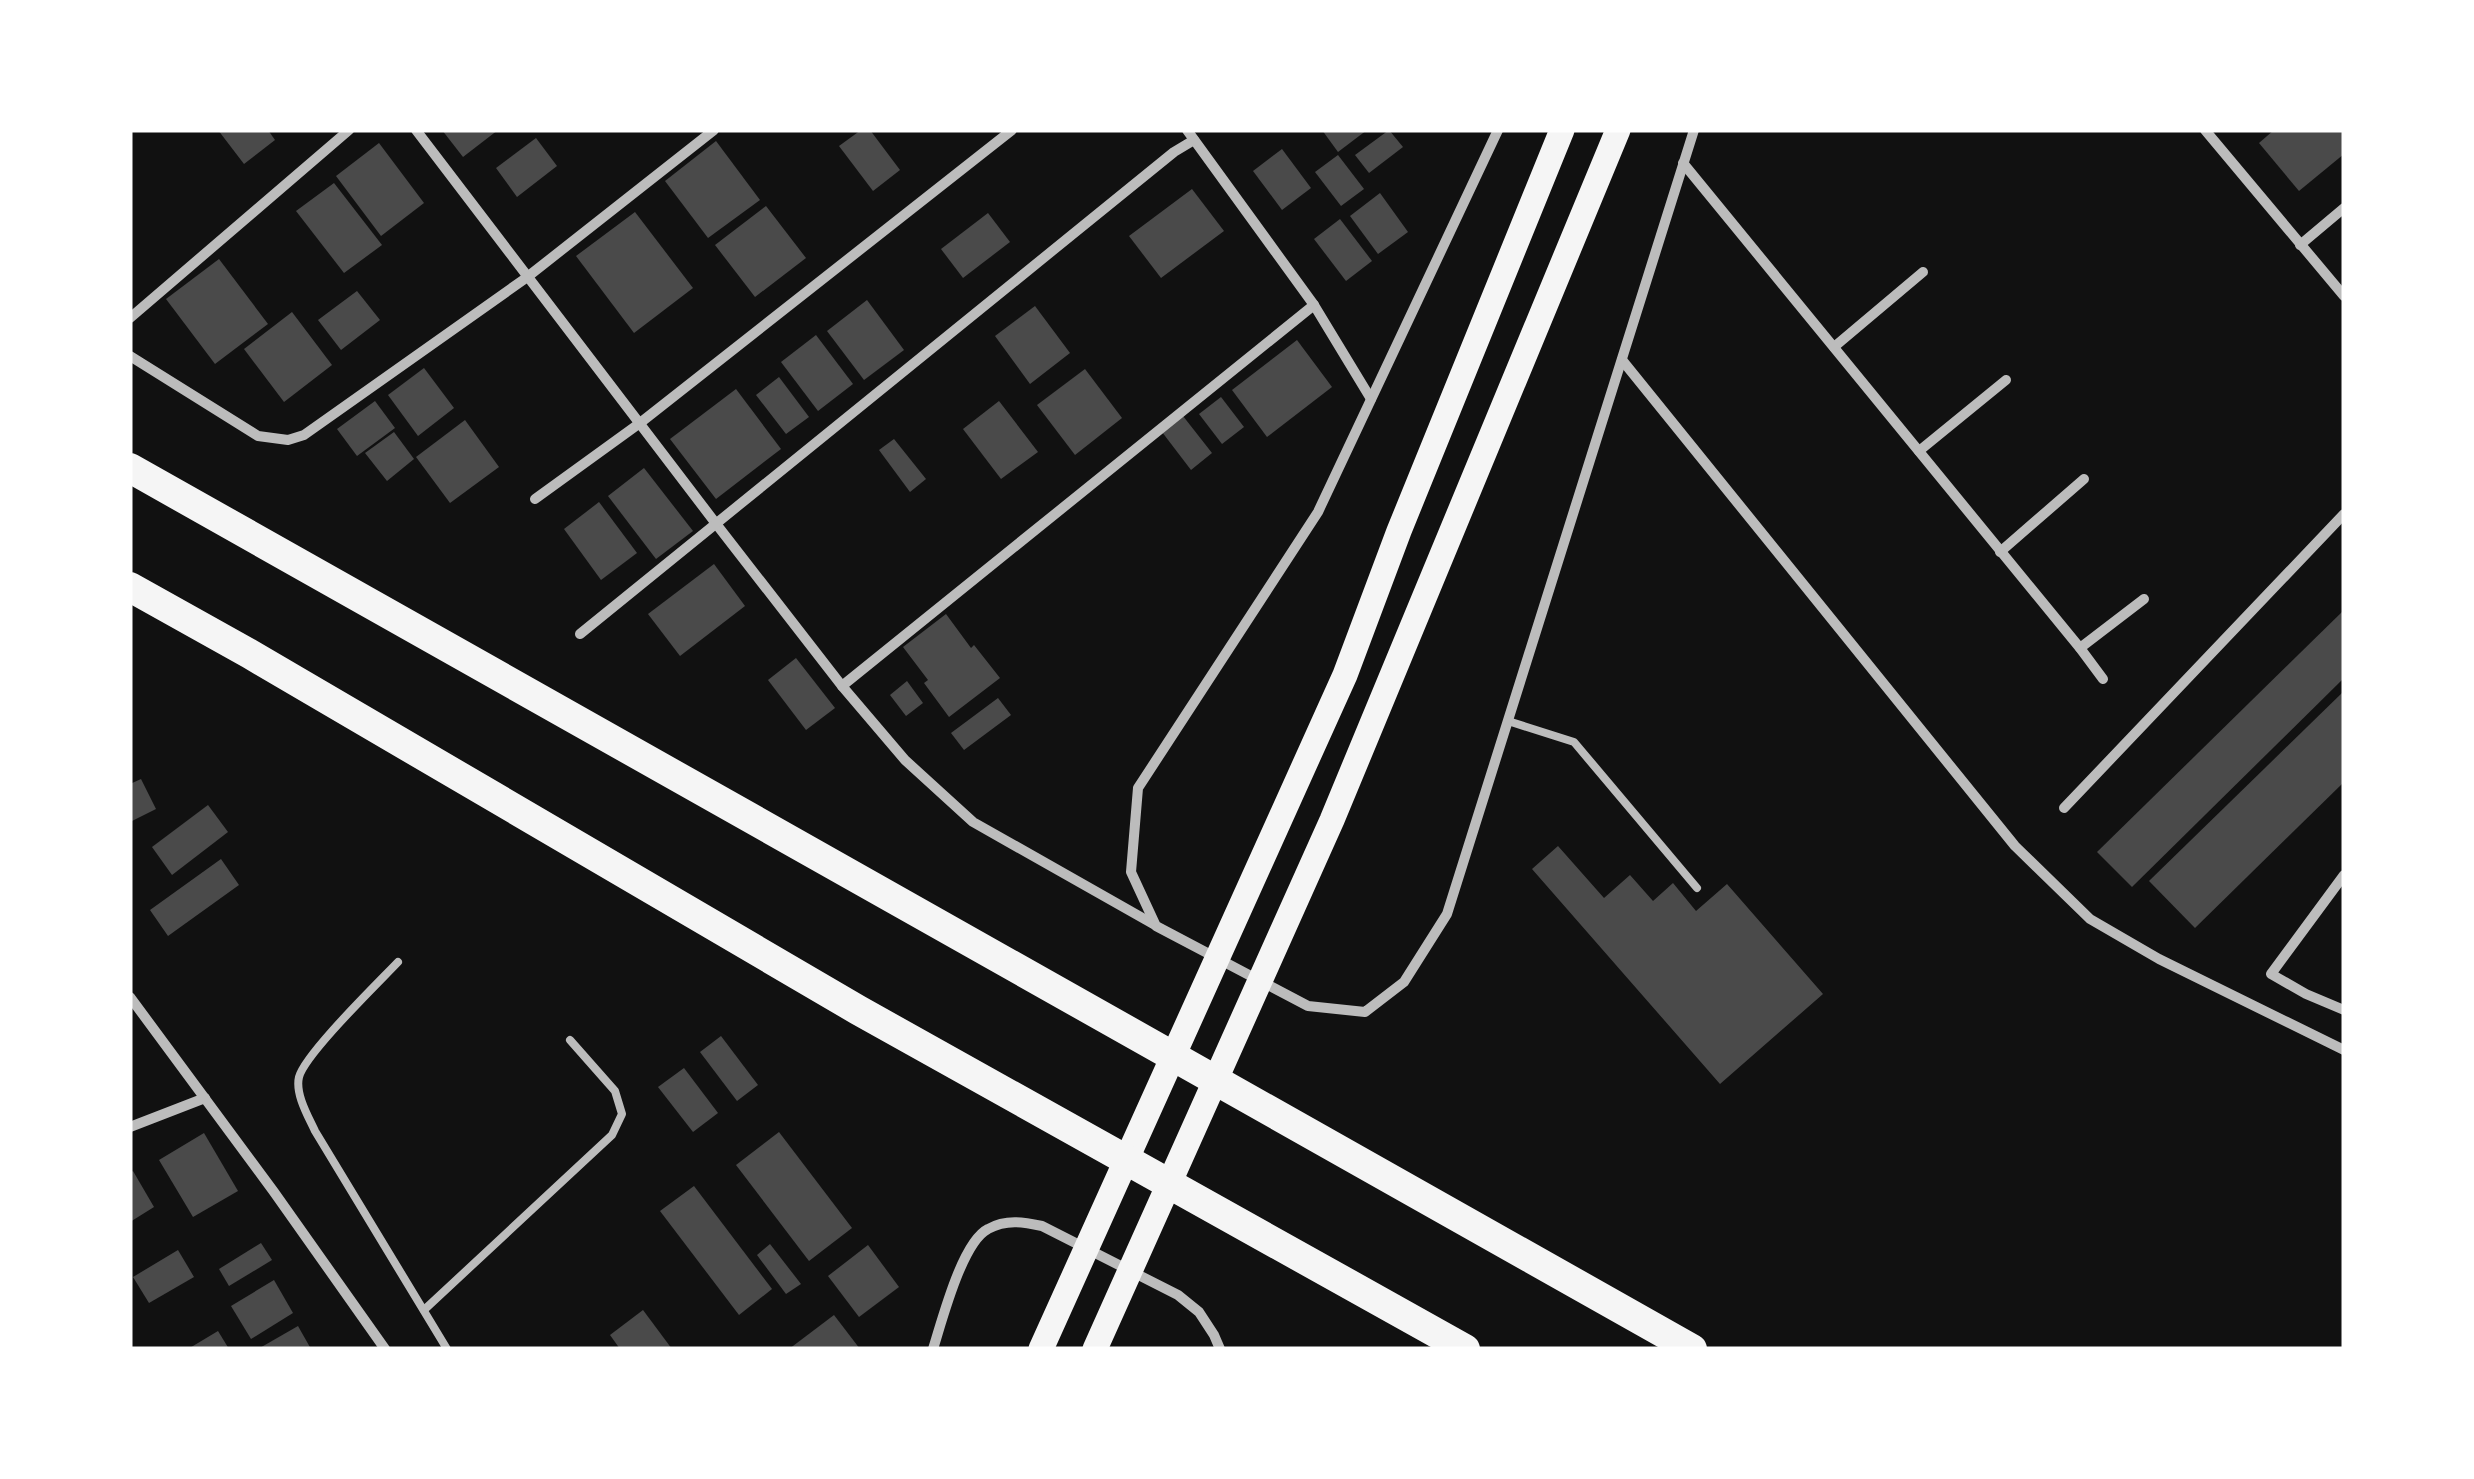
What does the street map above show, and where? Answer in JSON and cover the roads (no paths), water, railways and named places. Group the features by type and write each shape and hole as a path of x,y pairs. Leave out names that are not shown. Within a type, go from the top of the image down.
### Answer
{"highway":[{"path":"130,468 1692,1349"},
{"path":"130,587 858,1010 1465,1349"}],"main road":[{"path":"1041,1349 1345,675 1399,531 1562,130"},
{"path":"1096,1349 1332,820 1618,130"}],"street":[{"path":"130,318 349,130"},
{"path":"416,130 842,686 905,760 973,822 1156,926 1308,1006 1364,1012 1404,982 1447,914 1694,130"},
{"path":"130,356 258,436 288,440 304,436 526,278 714,130"},
{"path":"535,500 640,423 1012,130"},
{"path":"1156,926 1131,872 1138,788 1318,512 1498,130"},
{"path":"2204,130 2344,296"},
{"path":"580,634 1174,152 1190,135 1314,305 1371,399"},
{"path":"1683,164 2103,680"},
{"path":"2300,245 2344,208"},
{"path":"1834,347 1924,272"},
{"path":"842,686 1314,305"},
{"path":"1622,360 2014,846 2090,919 2159,958 2344,1050"},
{"path":"1919,451 2006,380"},
{"path":"2000,552 2084,479"},
{"path":"2064,808 2344,514"},
{"path":"2080,648 2144,598"},
{"path":"2344,875 2271,974 2344,1010"},
{"path":"130,997 385,1349"},
{"path":"130,1128 205,1098"},
{"path":"933,1349 958,1274 974,1241 985,1230 1020,1221 1042,1226 1178,1295 1199,1312 1220,1349"}],"lane":[{"path":"1508,721 1574,742 1697,888"},
{"path":"398,962 308,1060 298,1080 303,1105 315,1130 447,1349"},
{"path":"424,1310 612,1135 622,1114 616,1092 570,1040"}]}
